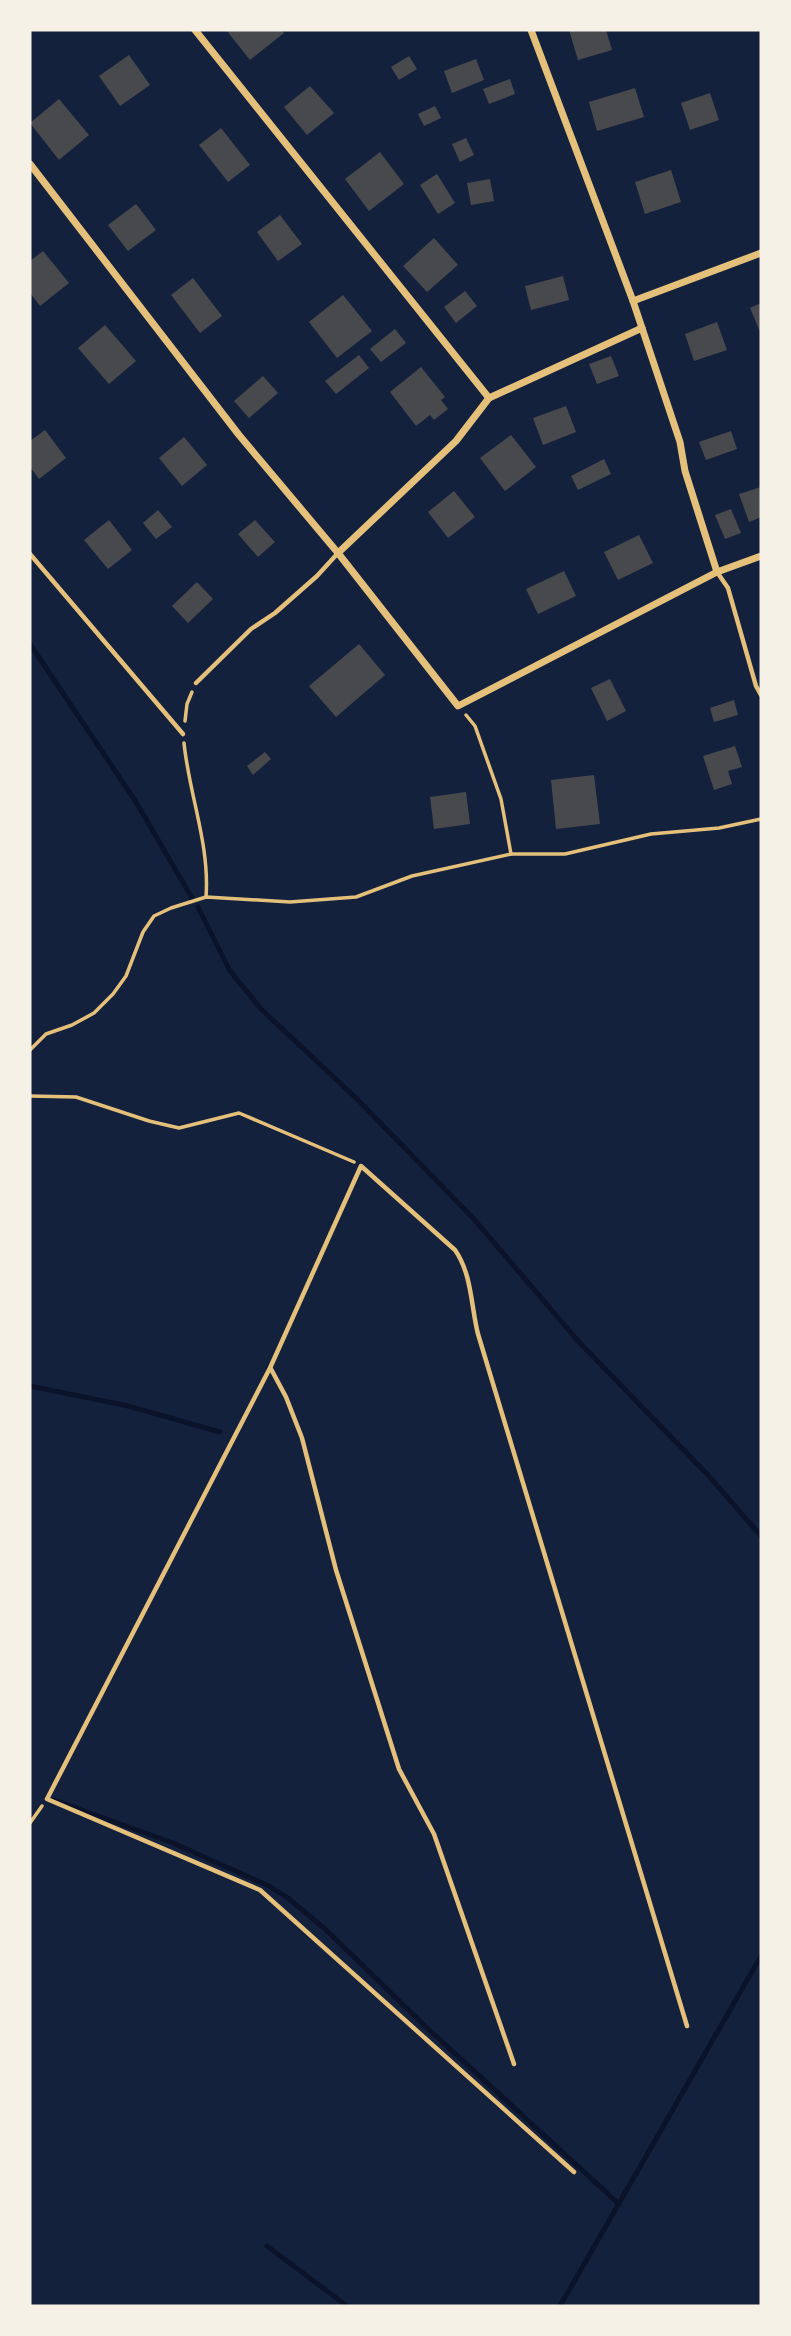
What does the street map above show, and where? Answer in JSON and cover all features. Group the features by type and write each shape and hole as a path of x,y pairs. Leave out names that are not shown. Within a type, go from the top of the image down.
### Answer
{"street":[{"path":"195,30 489,398"},
{"path":"531,30 633,301 680,442 685,471 718,572"},
{"path":"30,164 239,435 338,553 458,706 718,572 761,556"},
{"path":"633,301 761,253"},
{"path":"338,553 456,441 489,398 642,328"}],"lane":[{"path":"196,683 251,629 275,613 317,576 338,553"},
{"path":"30,554 183,734"},
{"path":"718,572 728,588 756,686 761,695"},
{"path":"574,2172 260,1890 47,1798 270,1368 361,1166 435,1232 462,1260 478,1334 687,2026"},
{"path":"270,1368 286,1397 302,1438 336,1570 399,1769 434,1834 514,2064"}],"path":[{"path":"196,683 187,704 183,734 187,769 204,850 206,897"},
{"path":"458,706 475,726 501,799 511,854"},
{"path":"30,1051 46,1034 72,1025 94,1013 113,994 126,976 143,932 154,916 170,908 206,897 290,902 356,897 412,876 511,854 565,854 651,834 719,828 761,819"},
{"path":"30,1096 76,1097 179,1128 239,1113 361,1166"},
{"path":"30,1823 47,1798"}],"building":[{"path":"282,30 284,33 250,60 227,31"},
{"path":"569,30 606,30 612,50 578,60"},
{"path":"129,55 150,85 120,106 99,76"},
{"path":"409,56 417,69 399,80 391,67"},
{"path":"476,59 484,80 452,93 444,71"},
{"path":"510,79 515,94 489,104 483,89"},
{"path":"310,86 334,113 307,135 284,107"},
{"path":"635,88 644,117 597,131 589,102"},
{"path":"710,93 719,120 690,130 681,103"},
{"path":"59,99 89,135 59,160 30,123"},
{"path":"435,106 441,118 424,126 418,114"},
{"path":"221,128 250,165 228,182 199,145"},
{"path":"466,138 474,155 460,162 452,144"},
{"path":"380,152 404,184 369,211 345,179"},
{"path":"671,170 681,202 645,214 635,182"},
{"path":"437,174 455,203 438,214 420,185"},
{"path":"490,179 494,201 471,205 467,183"},
{"path":"136,204 156,230 128,251 108,225"},
{"path":"280,215 302,244 278,261 257,232"},
{"path":"434,238 458,265 427,292 403,266"},
{"path":"43,251 69,283 40,306 30,293 30,261"},
{"path":"563,276 569,300 531,310 525,286"},
{"path":"193,278 222,316 200,333 171,295"},
{"path":"465,291 477,306 456,323 444,307"},
{"path":"343,295 372,331 337,358 309,322"},
{"path":"761,303 761,334 750,308"},
{"path":"717,322 727,350 694,361 685,334"},
{"path":"105,325 136,361 109,384 78,348"},
{"path":"395,329 406,343 381,362 370,349"},
{"path":"359,355 369,368 336,394 325,381"},
{"path":"611,356 619,376 597,384 589,364"},
{"path":"421,367 445,397 441,400 448,409 434,420 430,415 416,426 390,392"},
{"path":"263,376 278,393 249,418 234,401"},
{"path":"566,406 576,432 543,445 533,418"},
{"path":"45,430 66,458 39,479 30,467 30,441"},
{"path":"731,431 737,449 706,460 699,442"},
{"path":"511,435 536,467 505,491 480,458"},
{"path":"184,437 207,465 182,486 159,458"},
{"path":"604,459 611,474 578,490 571,476"},
{"path":"761,487 761,517 749,522 739,494"},
{"path":"454,491 475,517 448,538 428,512"},
{"path":"731,509 741,533 725,539 715,515"},
{"path":"158,510 172,527 156,539 143,523"},
{"path":"109,520 132,550 108,569 84,540"},
{"path":"255,520 275,542 258,557 238,534"},
{"path":"639,535 653,563 618,580 604,552"},
{"path":"564,571 576,596 538,614 526,589"},
{"path":"197,582 213,599 188,623 172,606"},
{"path":"359,644 385,675 336,717 309,686"},
{"path":"610,679 626,711 607,721 591,688"},
{"path":"734,700 738,715 714,722 710,708"},
{"path":"735,746 742,767 728,771 732,784 714,790 703,756"},
{"path":"265,752 271,759 253,775 247,766"},
{"path":"594,775 600,824 556,829 551,780"},
{"path":"466,792 470,824 434,829 430,797"}],"waterway":[{"path":"30,644 136,802 192,898"},
{"path":"198,907 230,971 262,1010 356,1098 472,1217 578,1341 707,1474 761,1536"},
{"path":"30,1386 128,1406 220,1432"},
{"path":"54,1800 173,1843 269,1886 288,1898 324,1928 425,2026 619,2204"},
{"path":"560,2306 761,1956"},
{"path":"267,2246 347,2306"}]}
